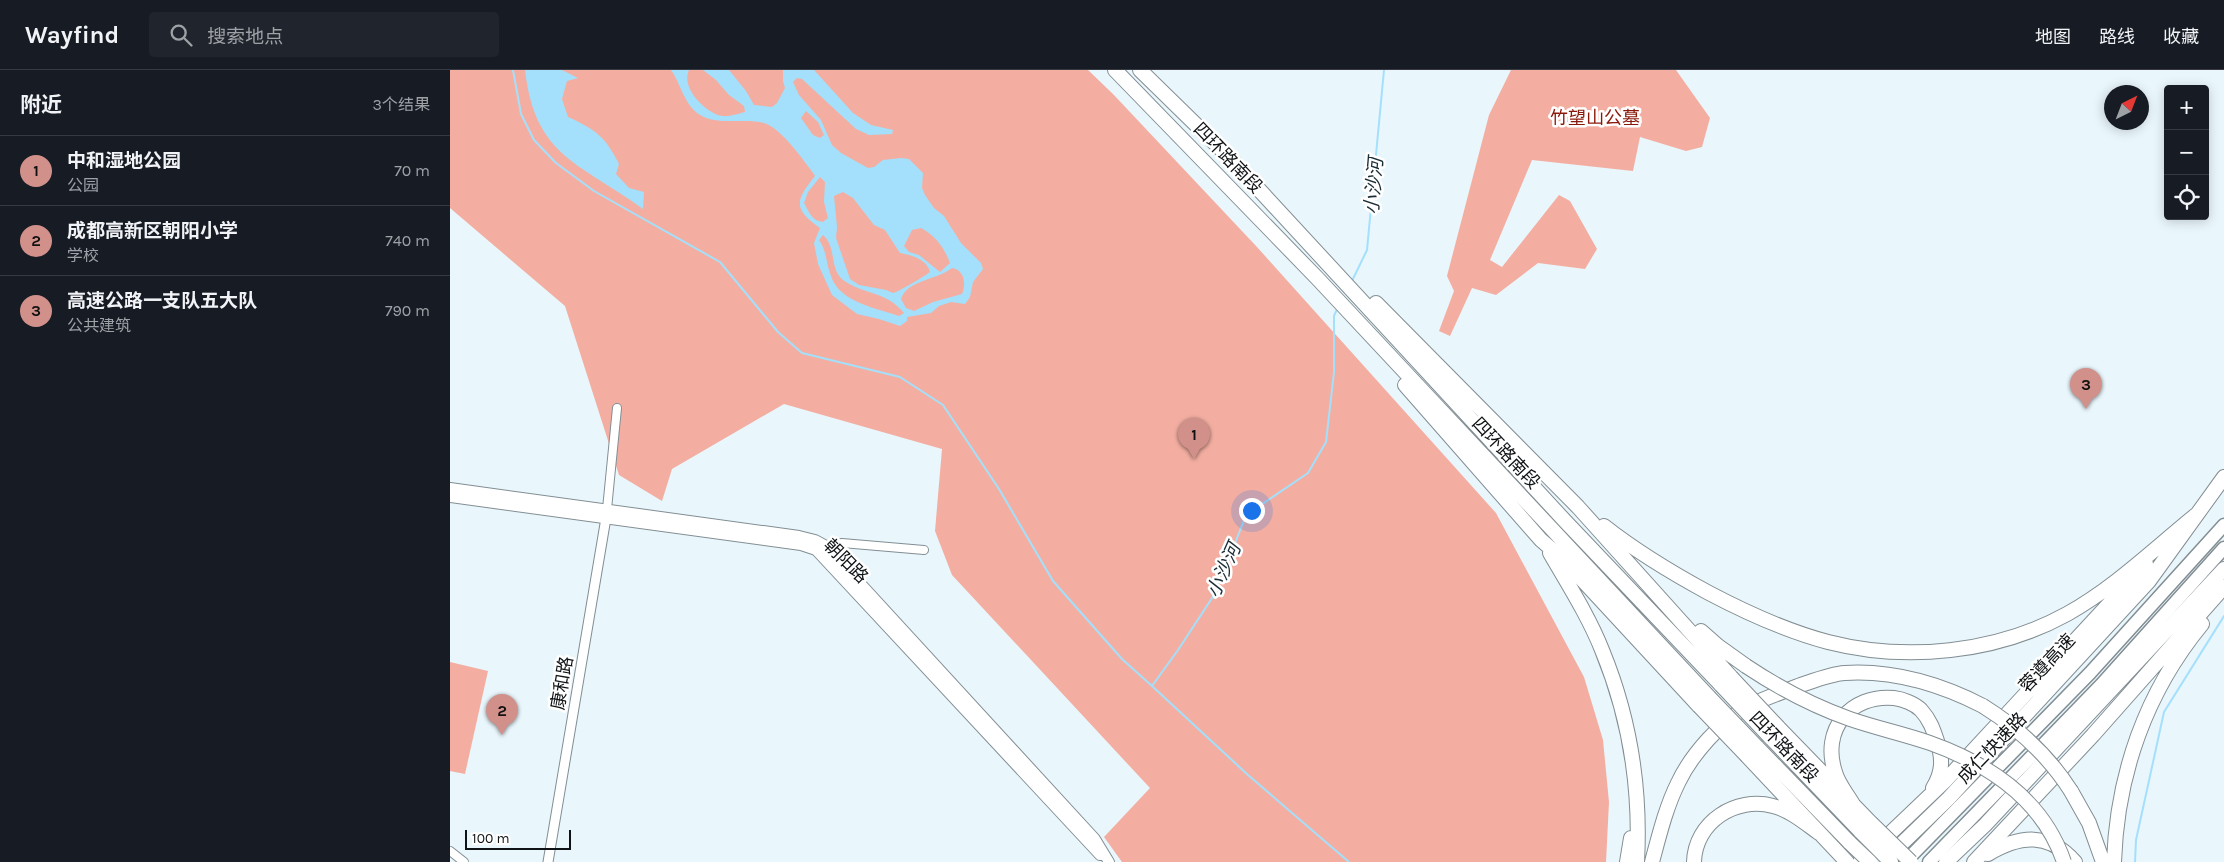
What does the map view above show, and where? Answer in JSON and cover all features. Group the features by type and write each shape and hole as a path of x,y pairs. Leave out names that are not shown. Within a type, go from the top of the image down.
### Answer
{"highway":[{"name":"四环路南段","path":"1115,70 1214,170 1360,330 1553,531 1562,556 1752,752 1870,862"},
{"name":"四环路南段","path":"1140,70 1228,156 1325,256 1580,536 1726,681 1866,828 1891,862"},
{"path":"1369,303 1595,522 1668,571 1744,611 1795,632 1829,642 1912,653 1956,649 1991,643 2035,629 2067,614 2100,593 2196,515"},
{"path":"1360,330 1542,540 1562,556 1602,649 1616,688 1632,752 1637,788 1637,862"},
{"name":"蓉遵高速","path":"1882,862 1949,798 2149,581 2224,477"},
{"path":"1595,522 1643,577 1726,681"},
{"name":"成仁快速路","path":"1904,862 2090,673 2224,525"},
{"path":"1860,862 1945,781 2175,532"},
{"name":"成仁快速路","path":"1929,862 2101,685 2224,548"},
{"path":"1946,862 1985,826 2224,569"},
{"path":"1643,577 1718,646 1770,682 1820,707 1852,720 1962,755 1999,776 2022,796 2041,818 2059,848 2064,862"},
{"path":"1975,862 2093,735 2224,587"},
{"path":"2114,862 2115,832 2123,784 2133,746 2150,704 2174,662 2224,597"},
{"path":"1652,862 1658,838 1678,782 1700,750 1727,721 1748,707 1810,682 1844,673 1886,674 1952,690 2009,722 2035,745 2057,769 2089,824 2103,862"},
{"path":"1911,862 1866,828 1835,772 1832,747 1836,725 1851,708 1868,700 1884,697 1901,699 1920,709 1932,724 1942,757 1939,778 1928,796"},
{"path":"1774,731 1854,806"},
{"path":"1627,862 1631,843 1632,752"},
{"path":"1752,752 1819,833 1843,858"},
{"path":"1694,862 1699,840 1708,825 1730,809 1756,803 1774,806 1793,815 1819,833"},
{"path":"1975,862 2007,843 2034,839 2050,842 2067,852 2075,862"}],"main road":[{"name":"朝阳路","path":"450,488 801,545 816,550 1090,845 1108,862"},
{"name":"朝阳路","path":"450,497 607,513 799,536 826,546"},
{"path":"826,546 1094,839 1108,862"}],"street":[{"path":"607,513 617,408"},
{"name":"康和路","path":"548,862 607,513"},
{"name":"朝阳路","path":"826,546 842,543 924,550"},
{"path":"450,851 464,862"}],"green space":[{"path":"450,70 1088,70 1113,94 1257,247 1496,513 1584,677 1603,740 1609,802 1606,862 1122,862 1104,837 1150,788 952,575 935,531 942,449 784,404 672,469 662,501 619,475 565,306 450,208"},
{"name":"竹望山公墓","path":"1511,70 1676,70 1710,118 1702,147 1686,151 1640,137 1633,171 1532,160 1490,260 1502,267 1559,195 1570,201 1597,249 1585,269 1538,263 1496,295 1472,288 1450,336 1439,331 1454,291 1447,276 1489,115"},
{"path":"450,662 488,671 465,774 450,771"}],"water":[{"path":"525,70 562,70 578,78 567,81 562,99 568,117 593,130 604,140 619,164 616,174 629,188 644,192 643,209 581,168 550,141 539,122 530,99"},
{"path":"671,70 689,70 688,83 695,97 712,112 724,116 745,112 744,106 729,95 716,80 703,70 729,70 746,91 754,105 772,107 777,103 785,88 783,70 814,70 853,113 871,125 893,130 892,134 869,135 856,129 802,79 797,78 793,82 799,95 821,120 832,145 841,153 868,168 874,167 883,160 909,159 923,173 922,188 925,195 934,208 944,216 961,243 981,263 983,269 973,282 970,297 965,304 951,302 939,306 931,313 907,317 907,321 900,326 857,314 832,295 818,264 814,243 820,228 801,210 801,198 815,176 811,170 783,136 765,123 756,121 718,121 700,115 686,100","holes":["806,111 818,122 824,135 820,138 813,135 801,118","820,177 825,182 824,202 828,218 823,222 816,220 811,216 804,203 808,192","843,192 853,198 874,225 885,230 900,253 914,256 922,261 930,272 893,293 859,285 850,279 836,238 837,227 834,196","921,228 935,238 942,248 950,263 940,272 919,255 909,252 904,246 912,230","823,235 830,246 836,270 843,280 860,289 890,300 904,313 899,316 869,307 842,292 835,285 831,276 822,244 819,240","952,268 960,272 964,282 962,294 933,302 914,311 906,308 901,299 904,293 916,284"]}],"waterway":[{"path":"513,70 521,114 534,140 556,163 594,191 720,262 778,332 802,353 900,377 943,405 999,489 1053,581 1122,659 1152,686"},
{"name":"小沙河","path":"1352,281 1367,250 1384,70"},
{"name":"小沙河","path":"1337,309 1334,316 1334,372 1326,442 1308,473 1246,515 1216,592 1152,686 1248,775 1349,862"},
{"path":"2135,862 2136,840 2164,712 2224,616"}],"place":[{"name":"高速公路一支队五大队","path":"2086,409"},
{"name":"中和湿地公园","path":"1194,459"},
{"name":"成都高新区朝阳小学","path":"502,735"}]}
